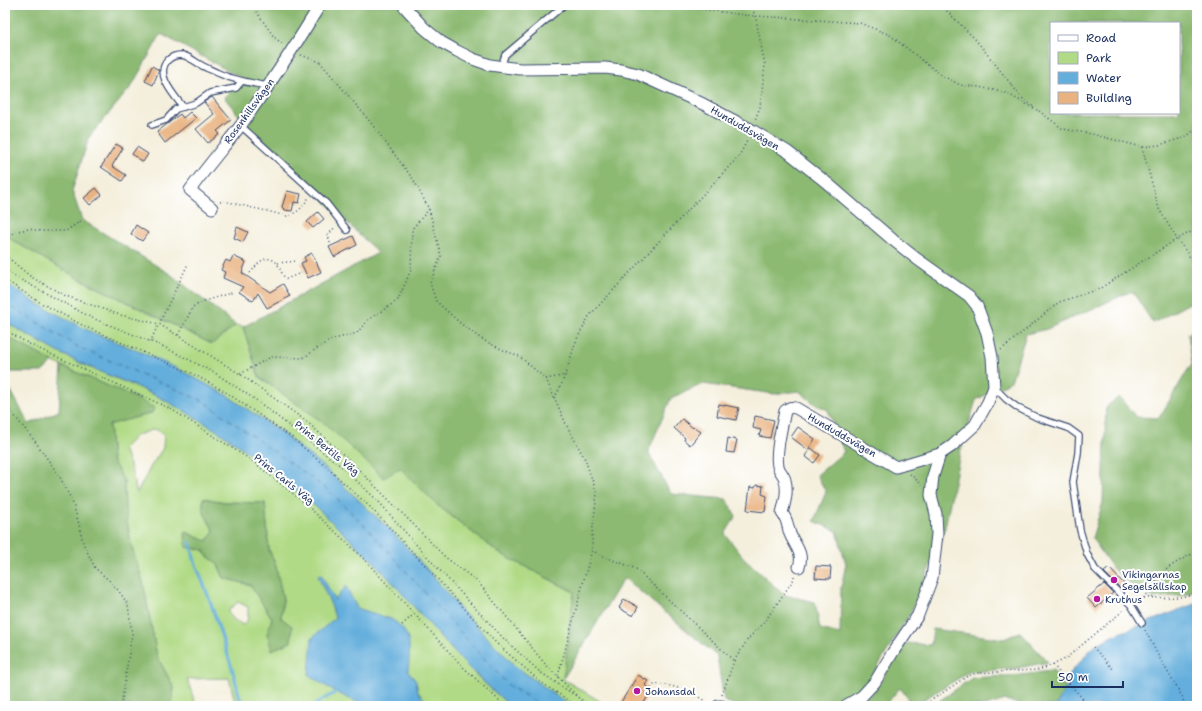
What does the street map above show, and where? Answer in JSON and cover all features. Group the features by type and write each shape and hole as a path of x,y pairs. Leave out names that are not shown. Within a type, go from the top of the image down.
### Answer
{"street":[{"name":"Rosenhillsvägen","path":"212,208 190,190 268,86 292,51 320,5"},
{"name":"Hunduddsvägen","path":"403,5 424,28 441,42 473,59 500,67 520,69 604,68 638,74 704,104 752,130 827,182 893,240 969,296 977,306 987,333 992,357 994,387 988,402 975,425 952,446 940,454 896,467 796,408 790,407 785,411 777,461 778,467 785,479 787,493 782,513 786,518 790,534 797,547 801,560 799,567"},
{"path":"845,706 862,696 875,682 918,615 926,596 932,578 937,534 936,514 931,495 933,476 940,454"}],"lane":[{"path":"500,67 506,56 564,5"},
{"path":"183,107 166,84 162,70 166,62 172,57 180,55 191,58 201,65 220,74 242,81 268,86"},
{"path":"152,125 166,120 176,110 196,103 210,93 236,88 242,81"},
{"path":"240,125 326,203 347,230"},
{"path":"994,387 1018,408 1038,418 1068,428 1079,436 1078,453 1073,482 1080,530 1086,554 1095,569 1130,605 1142,623"}],"path":[{"path":"252,5 274,37 292,51 320,62 368,119 414,179 429,209 440,256 430,283 436,301 460,323 483,340 519,356 546,379 566,424 585,459 597,494 592,534 592,550 558,676"},
{"path":"673,5 743,15 860,23 890,35 942,75 960,85 979,87 1006,93 1040,111"},
{"path":"554,398 566,375 578,339 589,316 739,156 752,130 760,107 765,65 755,15 750,5"},
{"path":"941,5 976,40 1022,98 1063,128 1142,147 1159,145 1186,137 1197,128"},
{"path":"1192,5 1197,12"},
{"path":"1142,147 1159,209 1194,264"},
{"path":"212,208 217,202 224,201 287,216 295,214 301,208 308,199 312,190"},
{"path":"240,374 271,357 303,358 330,340 356,333 368,320 398,300 411,270 412,229 429,209"},
{"path":"5,238 17,232 29,229 40,231 66,231 82,220"},
{"path":"330,243 328,235 341,222"},
{"path":"992,357 1059,302 1099,289 1177,239 1197,229"},
{"path":"1197,232 1194,264 1194,285 1197,290"},
{"path":"5,255 31,277 66,296 120,315 159,324 240,374 306,421 359,470 445,557 478,582 546,665 580,698"},
{"path":"250,273 261,261 266,258 278,263 297,261"},
{"path":"278,263 281,273 286,280 301,272"},
{"path":"150,342 188,264"},
{"name":"Prins Bertils Väg","path":"5,269 14,276 92,318 164,347 216,373 256,400 342,467 379,502 505,640 540,672 591,706"},
{"path":"5,280 41,303 86,327 206,381 224,391 290,436 369,506 496,643 542,683 577,706"},
{"path":"178,336 194,307 204,301 234,292"},
{"name":"Prins Carls Väg","path":"5,330 31,345 171,409 251,460 301,500 365,560 462,666 505,706"},
{"path":"546,379 566,375"},
{"path":"5,404 60,477 72,501 80,524 83,543 96,568 112,583 128,605 132,634 121,706"},
{"path":"896,467 910,474 931,495"},
{"path":"592,550 599,555 636,569 734,661"},
{"path":"1144,598 1166,570 1197,551"},
{"path":"720,706 734,661 748,639 765,621 794,579 795,570 799,567"},
{"path":"923,706 966,677 976,673 1038,670 1053,665 1065,659 1130,605 1144,598 1181,597 1197,593"},
{"path":"402,625 414,614"},
{"path":"1142,623 1182,698 1184,706"},
{"path":"1093,647 1114,670"},
{"path":"1053,665 1089,706"},
{"path":"649,692 654,684 668,685 697,697 707,702 711,706"}],"green space":[{"path":"5,5 1197,5 1197,299 1153,323 1132,291 1047,329 1026,334 1011,381 976,400 960,453 944,532 911,612 866,686 841,706 738,706 724,701 717,656 624,578 563,679 574,592 499,553 436,504 400,468 384,478 324,423 259,377 243,327 378,253 247,124 249,120 240,117 224,97 243,79 161,34 131,87 89,137 72,191 82,220 170,274 236,325 212,344 78,278 15,242 5,234","holes":["703,384 775,394 799,391 815,404 828,410 844,452 817,475 826,492 814,521 837,531 846,564 841,588 840,634 820,629 815,602 784,595 743,557 725,534 736,516 726,499 671,494 648,452 671,398"]},
{"path":"5,234 15,242 78,278 212,344 236,325 243,327 259,377 324,423 400,468 436,504 499,553 574,592 563,679 608,706 570,706 515,666 460,609 426,568 388,528 326,469 282,433 228,396 178,369 134,349 93,333 36,303 5,283"},
{"path":"5,322 50,348 84,365 135,386 180,408 241,447 299,492 347,535 392,581 457,656 511,706 236,706 229,678 187,679 196,706 172,706 174,688 157,656 143,582 131,545 125,509 124,481 112,460 109,424 151,413 136,398 53,362 11,339 5,343","holes":["155,429 164,434 163,448 151,466 137,493 130,465 123,449 137,435","203,498 225,502 265,503 269,550 275,563 283,599 281,618 268,634 272,618 250,585 224,578 217,563 206,555 203,550 186,547 185,531 207,541 214,531 203,511","238,602 248,607 248,619 243,625 233,619 228,611"]},
{"path":"1197,325 1197,590 1183,595 1153,598 1129,583 1114,570 1092,538 1103,502 1106,407 1119,397 1136,417 1159,418 1192,363 1188,334"},
{"path":"11,339 53,362 42,372 5,372 5,343"},
{"path":"62,366 136,398 154,408 152,413 109,425 112,460 124,481 125,509 131,545 143,582 157,656 174,688 172,706 5,706 5,380 29,424 59,411"},
{"path":"203,498 225,502 265,503 269,550 275,563 283,599 281,618 292,626 291,642 272,650 267,634 272,618 250,585 224,578 217,563 206,555 204,550 186,547 185,531 207,541 214,531 203,511"},
{"path":"933,629 1004,639 1020,632 1048,662 1018,668 969,672 913,706 906,706 905,702 908,698 900,688 885,705 855,706 874,691 906,643 931,645"},
{"path":"1053,670 1066,688 1054,706 1024,706 1006,700 985,706 932,706 972,678 1022,675"}],"water":[{"path":"5,283 36,303 93,333 134,349 178,369 228,396 282,433 326,469 388,528 426,568 460,609 515,666 570,706 511,706 464,663 375,563 317,508 233,441 195,417 159,397 60,353 5,322"},
{"path":"321,574 335,600 346,586 357,608 391,619 403,630 407,635 409,648 408,671 416,681 418,692 430,706 363,704 337,693 309,675 312,638 335,618 318,576"},
{"path":"1197,603 1197,706 1054,706 1066,688 1070,685 1067,677 1093,647 1110,637"}],"building":[{"path":"152,66 159,70 153,85 145,81"},
{"path":"212,97 231,120 217,131 220,134 208,143 196,129 214,114 204,102"},
{"path":"190,112 196,118 165,143 157,132 180,114 183,118"},
{"path":"116,144 123,148 112,166 126,175 122,181 101,167"},
{"path":"137,147 148,154 143,162 132,154"},
{"path":"96,188 102,195 90,205 84,198"},
{"path":"287,191 301,194 299,203 294,202 292,211 285,210 282,207"},
{"path":"318,212 324,219 313,228 307,222"},
{"path":"136,225 148,233 142,241 131,234"},
{"path":"237,227 248,232 243,242 234,238"},
{"path":"353,236 357,245 334,257 329,247"},
{"path":"312,253 321,272 308,278 301,263 306,261 304,257"},
{"path":"233,256 246,262 242,273 270,292 283,284 290,296 267,308 258,293 253,301 239,292 243,287 223,278 225,272 221,270 226,260 230,262"},
{"path":"719,404 739,408 736,420 717,416"},
{"path":"755,416 774,420 770,438 759,436 761,430 753,428"},
{"path":"682,419 693,428 694,427 701,432 690,445 674,428"},
{"path":"798,427 815,439 808,450 791,437"},
{"path":"728,438 737,440 734,453 726,452"},
{"path":"811,448 820,455 814,463 805,456"},
{"path":"756,485 763,486 762,494 767,496 765,512 747,510 750,487 755,488"},
{"path":"816,566 831,567 830,579 815,578"},
{"name":"Vikingarnas Segelsällskap","path":"1109,568 1126,586 1122,590 1104,572"},
{"name":"Kruthus","path":"1104,584 1113,593 1096,608 1087,598"},
{"path":"624,599 638,607 633,616 619,608"},
{"name":"Johansdal","path":"638,675 648,681 645,685 648,688 645,694 648,696 642,706 627,706 621,702"}],"waterway":[{"path":"190,542 195,562 209,598 232,668 242,706"},
{"path":"312,706 336,692"}],"ferry route":[{"path":"5,303 78,347 203,401 328,490 367,528 509,686 543,706"}],"place":[{"name":"Vikingarnas Segelsällskap","path":"1114,580"},
{"name":"Kruthus","path":"1097,599"},
{"name":"Johansdal","path":"637,691"}]}
